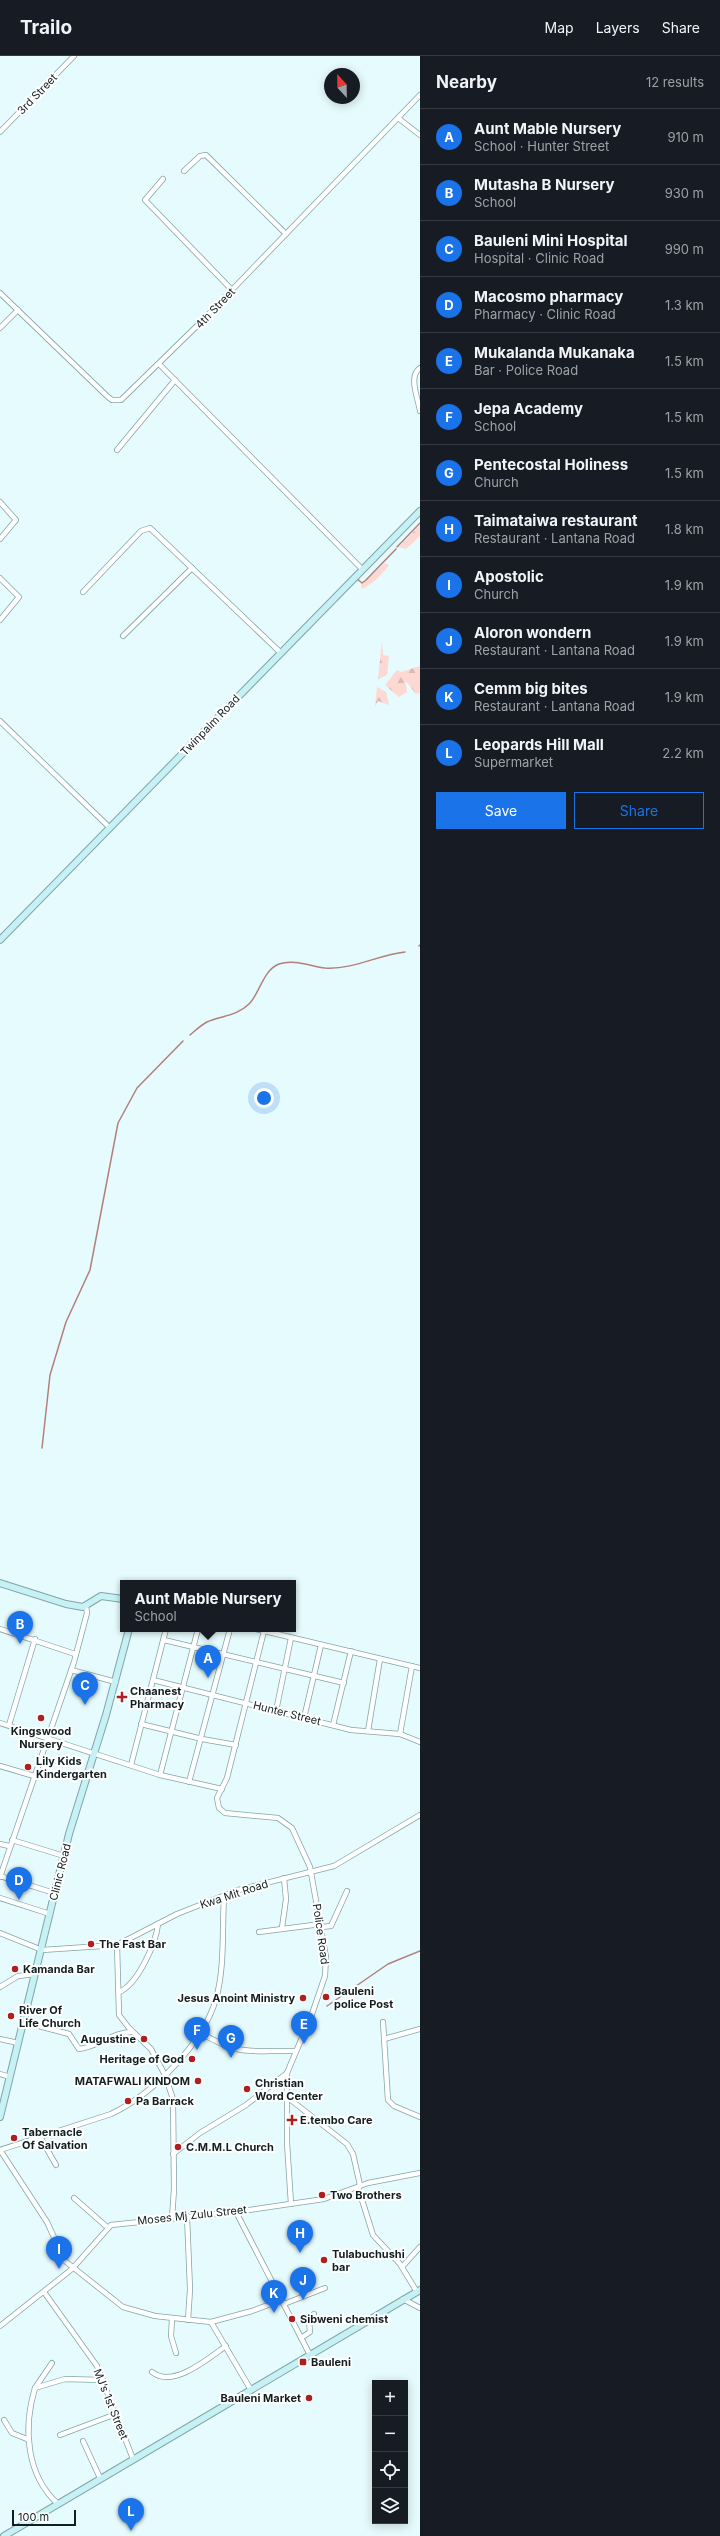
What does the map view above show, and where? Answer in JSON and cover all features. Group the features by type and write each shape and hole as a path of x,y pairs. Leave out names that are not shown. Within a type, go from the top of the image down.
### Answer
{"street":[{"name":"3rd Street","path":"0,132 74,56"},
{"name":"4th Street","path":"0,293 112,400 121,400 160,364 420,95"},
{"path":"398,118 420,135"},
{"path":"184,171 200,156 206,155 286,234"},
{"path":"163,179 145,200 232,290"},
{"path":"0,328 18,310"},
{"path":"160,364 362,569"},
{"path":"420,368 416,371 414,377 420,411"},
{"path":"117,450 175,380"},
{"path":"0,502 16,520 0,539"},
{"name":"Twinpalm Road","path":"0,938 110,828 420,511"},
{"path":"83,592 145,528 150,528 282,653"},
{"path":"123,636 192,568"},
{"path":"0,578 19,597 0,620"},
{"path":"0,721 110,828"},
{"path":"0,1583 66,1604 86,1606"},
{"path":"86,1606 94,1598 101,1596 120,1599"},
{"path":"54,1892 0,1877 9,1846 71,1670 87,1613 86,1606"},
{"path":"0,1629 35,1639 75,1654"},
{"name":"Clinic Road","path":"0,2117 42,1950 54,1892 116,1682 128,1632"},
{"path":"131,1765 165,1632"},
{"path":"160,1775 197,1632"},
{"path":"189,1782 202,1739 229,1632"},
{"path":"0,1722 9,1726 47,1736 94,1754 160,1775 222,1789 236,1745 245,1703 264,1632"},
{"path":"268,1632 420,1668"},
{"path":"276,1711 291,1638"},
{"path":"9,1726 35,1639"},
{"path":"164,1640 344,1683"},
{"path":"304,1718 321,1645"},
{"path":"333,1724 351,1652"},
{"path":"368,1731 380,1658"},
{"path":"400,1734 412,1666"},
{"path":"71,1670 116,1682"},
{"name":"Hunter Street","path":"153,1680 333,1724 351,1730 400,1734 420,1742"},
{"path":"142,1724 202,1739 236,1745"},
{"path":"0,1766 34,1776"},
{"name":"Police Road","path":"222,1789 217,1802 222,1812 278,1818 289,1824 300,1844 311,1873 326,1956 325,1976 310,2021 295,2051 287,2073 291,2204"},
{"name":"Kwa Mit Road","path":"42,1950 117,1945 158,1924 224,1896 284,1878 311,1873 342,1862 420,1815"},
{"path":"12,1840 64,1856"},
{"path":"0,1844 9,1846"},
{"path":"282,1928 286,1898 284,1878"},
{"path":"259,1932 282,1928 331,1926 347,1891"},
{"path":"224,1896 219,1984 210,2016 201,2033 178,2062 165,2075 121,2109 0,2150 47,2222 62,2255 72,2269 123,2307 172,2318 211,2322 252,2312 325,2288"},
{"path":"0,1898 50,1914"},
{"path":"118,1992 127,1989 136,1979 154,1940 158,1924"},
{"path":"0,1933 42,1950"},
{"path":"117,1945 119,2015 132,2032 151,2049 165,2075 174,2106 172,2218"},
{"path":"0,1987 18,1976 35,1974"},
{"path":"23,2022 69,2034 79,2049 106,2040 120,2033 132,2032"},
{"path":"383,2022 390,2102 420,2117"},
{"path":"384,2039 420,2029"},
{"path":"201,2033 222,2045 238,2050 258,2053 295,2051"},
{"path":"0,2039 18,2043"},
{"path":"174,2154 200,2133 246,2105 287,2073"},
{"path":"0,2074 10,2077"},
{"path":"4,2536 418,2291 402,2266 373,2235 359,2186 353,2154 347,2144 287,2097"},
{"path":"40,2137 56,2165"},
{"name":"Moses Mj Zulu Street","path":"107,2227 116,2223 236,2212 324,2199 359,2186 420,2173"},
{"path":"0,2326 72,2269 107,2227 74,2198"},
{"path":"236,2212 310,2355"},
{"path":"187,2216 190,2289 188,2320"},
{"path":"402,2266 420,2247"},
{"name":"MJ’s 1st Street","path":"44,2292 91,2357 103,2380 133,2459"},
{"path":"403,2299 420,2308"},
{"path":"301,2338 310,2332 309,2321 314,2314"},
{"path":"172,2318 171,2336 176,2353"},
{"path":"211,2322 251,2390"},
{"path":"152,2372 160,2377 192,2370 226,2346"},
{"path":"52,2363 35,2388 27,2439 29,2452 45,2492 58,2504"},
{"path":"35,2388 65,2379 103,2380"},
{"path":"60,2435 116,2414"},
{"path":"4,2420 12,2432 27,2439"},
{"path":"83,2441 100,2478"}],"green space":[{"path":"420,525 420,536 406,549 399,547"},
{"path":"385,563 389,565 383,573 372,583 362,589 361,585"},
{"path":"382,641 383,655 389,656 387,675 378,679"},
{"path":"420,666 420,693 416,694 405,680 407,692 399,697 385,685 397,670 401,672"},
{"path":"377,687 386,692 389,705 378,701 375,707"}],"waterway":[{"path":"397,547 420,523"},
{"path":"356,578 362,583 396,549"},
{"path":"190,1035 207,1022 244,1008 253,999 265,976 279,964 290,962 325,968 335,968 355,965 405,952"},
{"path":"42,1448 50,1375 66,1322 90,1270 118,1123 137,1088 183,1041"},
{"path":"327,2006 388,1964 420,1951"}],"place":[{"name":"Mutasha B Nursery","path":"20,1644"},
{"name":"Aunt Mable Nursery","path":"208,1678"},
{"name":"Chaanest Pharmacy","path":"122,1697"},
{"name":"Bauleni Mini Hospital","path":"85,1705"},
{"name":"Kingswood Nursery","path":"41,1718"},
{"name":"Lily Kids Kindergarten","path":"28,1767"},
{"name":"Macosmo pharmacy","path":"19,1900"},
{"name":"The Fast Bar","path":"91,1944"},
{"name":"Kamanda Bar","path":"15,1969"},
{"name":"Bauleni police Post","path":"326,1997"},
{"name":"Jesus Anoint Ministry","path":"303,1998"},
{"name":"River Of Life Church","path":"11,2016"},
{"name":"Augustine","path":"144,2039"},
{"name":"Mukalanda Mukanaka","path":"304,2044"},
{"name":"Jepa Academy","path":"197,2050"},
{"name":"Pentecostal Holiness","path":"231,2058"},
{"name":"Heritage of God","path":"192,2059"},
{"name":"MATAFWALI KINDOM","path":"198,2081"},
{"name":"Christian Word Center","path":"247,2089"},
{"name":"Pa Barrack","path":"128,2101"},
{"name":"E.tembo Care","path":"292,2120"},
{"name":"Tabernacle Of Salvation","path":"14,2138"},
{"name":"C.M.M.L Church","path":"178,2147"},
{"name":"Two Brothers","path":"322,2195"},
{"name":"Taimataiwa restaurant","path":"300,2253"},
{"name":"Tulabuchushi bar","path":"324,2260"},
{"name":"Apostolic","path":"59,2269"},
{"name":"Aloron wondern","path":"303,2300"},
{"name":"Cemm big bites","path":"274,2313"},
{"name":"Sibweni chemist","path":"292,2319"},
{"name":"Bauleni","path":"303,2362"},
{"name":"Bauleni Market","path":"309,2398"},
{"name":"Leopards Hill Mall","path":"131,2531"}]}
